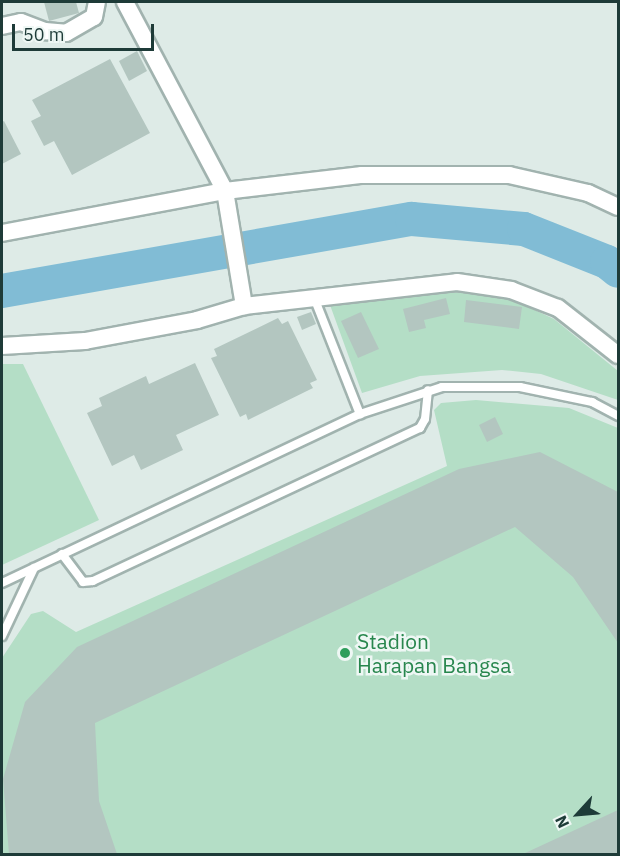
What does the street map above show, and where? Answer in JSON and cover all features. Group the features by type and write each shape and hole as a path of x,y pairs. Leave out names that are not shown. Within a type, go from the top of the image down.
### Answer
{"street":[{"path":"2,26 21,22 45,31 66,33 94,17 97,2"},
{"path":"125,2 225,191 244,306"},
{"path":"2,233 225,191 362,175 509,175 588,193 618,207"},
{"path":"2,346 85,341 197,320 244,306 315,300 457,282 511,290 558,308 618,355"}],"lane":[{"path":"315,300 360,414"},
{"path":"2,583 360,414 428,390 442,387 520,387 592,402 618,416"},
{"path":"62,554 79,578 93,581 420,428 425,419 428,390"},
{"path":"2,636 34,568"}],"green space":[{"path":"464,292 504,296 554,319 618,371 618,400 541,374 502,370 420,376 362,393 330,305 425,293"},
{"path":"2,364 23,364 99,520 2,565"},
{"name":"Stadion Harapan Bangsa","path":"476,400 569,408 618,428 618,854 2,854 2,658 31,614 43,611 76,632 447,466 434,410 441,403"}],"building":[{"path":"44,2 76,2 79,13 49,21"},
{"path":"137,51 147,71 129,81 119,61"},
{"path":"110,59 150,133 72,175 54,141 44,146 31,121 41,116 32,100"},
{"path":"4,121 21,154 2,164 2,122"},
{"path":"446,298 450,314 424,320 426,328 409,332 403,309"},
{"path":"466,300 522,307 519,329 464,322"},
{"path":"311,312 316,324 302,330 297,317"},
{"path":"361,312 379,349 358,358 341,321"},
{"path":"278,318 282,324 288,321 317,380 310,383 313,388 248,420 246,414 240,417 211,358 217,356 214,349"},
{"path":"195,363 219,415 176,435 183,450 141,470 134,455 112,466 87,413 102,406 99,398 146,376 149,384"},
{"path":"495,417 503,434 487,442 479,425"},
{"path":"540,452 618,492 618,643 573,577 515,527 95,723 99,801 117,854 9,854 3,779 25,702 77,647 459,469"},
{"path":"618,810 618,854 523,854"}],"waterway":[{"path":"2,291 412,219 524,229 607,262 618,271"}],"place":[{"name":"Stadion Harapan Bangsa","path":"345,653"}]}
